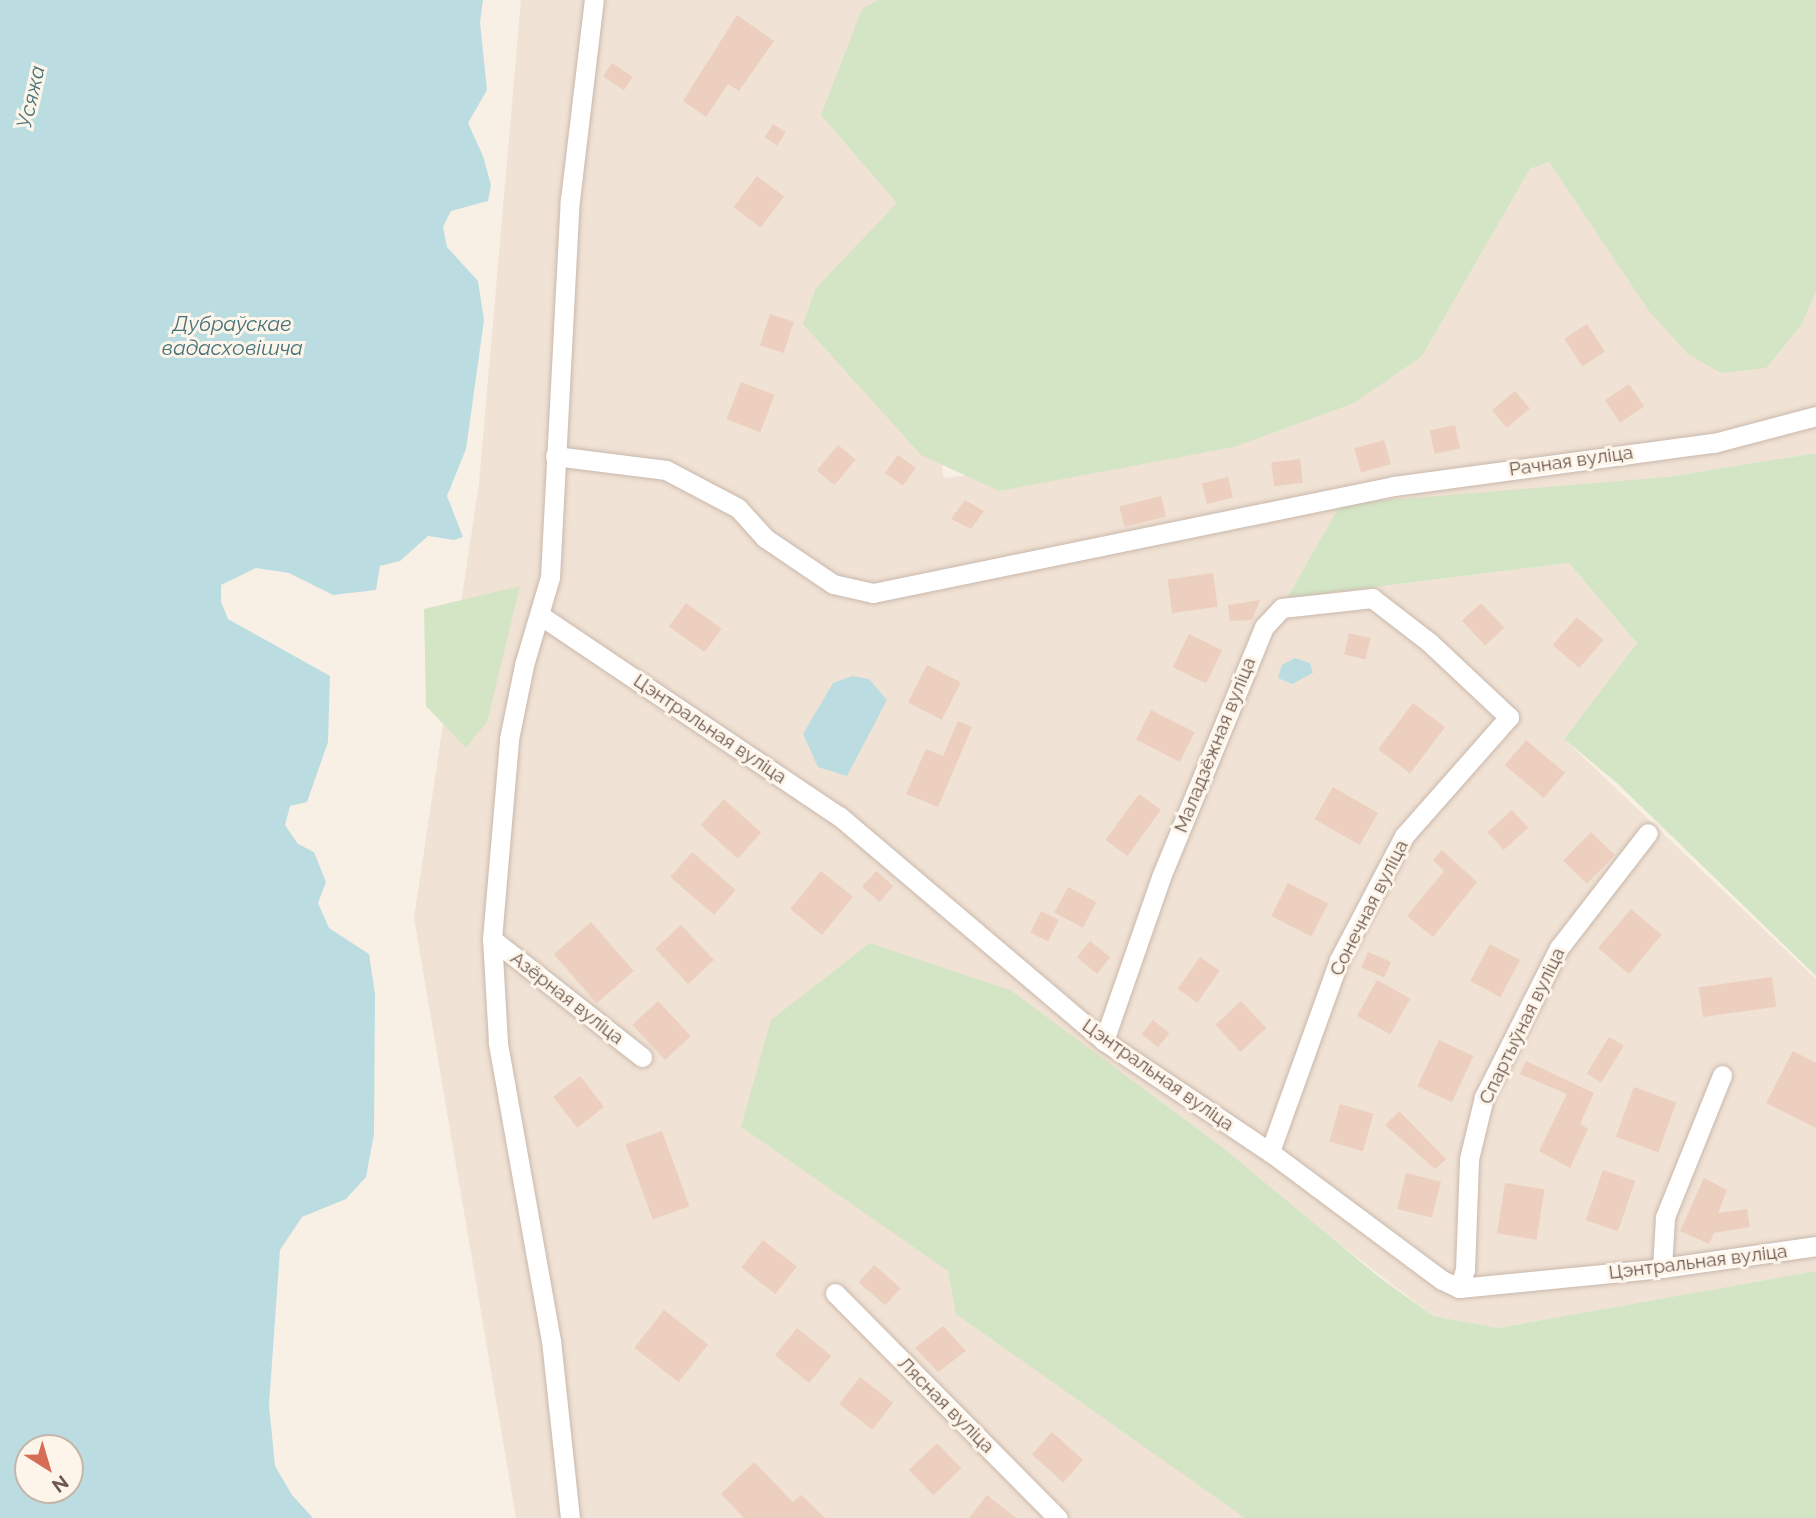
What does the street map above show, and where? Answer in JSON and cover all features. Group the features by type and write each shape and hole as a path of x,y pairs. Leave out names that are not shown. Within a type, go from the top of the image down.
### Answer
{"street":[{"path":"570,1518 551,1341 498,1042 492,939 509,739 524,666 541,616 553,544 555,456 570,200 594,0"},
{"name":"Рачная вуліца","path":"555,456 666,470 738,508 765,538 833,584 873,593 1323,499 1421,482 1714,443 1816,416"},
{"name":"Маладзёжная вуліца","path":"1104,1041 1161,877 1264,627 1282,608 1372,598 1429,642"},
{"name":"Цэнтральная вуліца","path":"541,616 839,816 1104,1041 1270,1152 1441,1280 1459,1288 1662,1268 1816,1246"},
{"name":"Сонечная вуліца","path":"1270,1152 1339,960 1404,836 1509,717 1429,642"},
{"name":"Спартыўная вуліца","path":"1459,1288 1465,1270 1469,1159 1484,1097 1559,948 1648,833"},
{"name":"Азёрная вуліца","path":"492,939 642,1057"},
{"path":"1662,1268 1665,1217 1722,1075"},
{"name":"Лясная вуліца","path":"835,1293 1058,1518"}],"shaded area":[{"path":"521,0 951,0 897,203 944,478 1234,447 1422,356 1530,169 1549,162 1649,311 1802,324 1816,291 1816,453 1668,477 1288,598 1569,563 1637,643 1564,739 1816,979 1816,1271 1498,1328 1433,1316 1012,991 742,1128 952,1271 1252,1518 516,1518 414,918 479,483"}],"green space":[{"path":"878,0 1816,0 1816,291 1802,324 1766,368 1721,373 1688,354 1649,311 1549,162 1530,169 1422,356 1354,403 1234,447 999,491 921,455 803,324 816,288 897,203 821,115 862,9"},
{"path":"1816,453 1816,976 1618,784 1564,739 1637,643 1569,563 1287,598 1341,504 1668,477"},
{"path":"520,586 487,722 466,748 426,706 424,609"},
{"path":"870,943 1012,991 1223,1148 1379,1277 1433,1316 1498,1328 1816,1271 1816,1518 1245,1518 956,1314 948,1271 741,1127 771,1020"}],"water":[{"name":"Дубраўскае вадасховішча","path":"0,0 483,0 480,22 487,90 468,123 483,156 491,185 488,201 451,211 443,227 447,247 478,281 484,320 466,449 447,496 463,537 454,540 428,536 400,561 380,566 376,590 333,595 289,573 256,568 221,585 221,602 228,619 330,676 328,742 307,802 290,806 285,825 298,844 314,852 326,882 318,903 329,928 369,954 375,994 374,1134 366,1177 346,1199 302,1217 280,1250 269,1405 275,1466 292,1495 313,1518 0,1518"},
{"path":"1295,658 1310,663 1313,673 1292,684 1278,678 1282,665"},
{"path":"852,676 869,679 887,700 847,776 818,767 803,734 833,683"}],"building":[{"path":"737,15 774,41 739,91 728,84 706,117 683,101"},
{"path":"612,63 633,77 624,90 603,76"},
{"path":"773,124 786,132 777,146 765,138"},
{"path":"757,176 784,196 761,228 734,207"},
{"path":"770,314 794,322 784,353 760,345"},
{"path":"1587,324 1605,352 1582,366 1564,339"},
{"path":"741,382 775,395 760,432 727,419"},
{"path":"1629,384 1644,406 1620,423 1605,400"},
{"path":"1515,391 1530,409 1507,428 1492,410"},
{"path":"1455,425 1460,448 1435,454 1430,430"},
{"path":"1384,440 1391,464 1361,473 1354,449"},
{"path":"838,445 856,460 834,485 817,470"},
{"path":"898,455 916,468 903,486 885,473"},
{"path":"1300,459 1303,483 1274,486 1271,463"},
{"path":"1228,477 1233,497 1207,504 1202,484"},
{"path":"1161,496 1166,516 1124,527 1119,506"},
{"path":"965,500 984,511 971,529 951,519"},
{"path":"1213,573 1218,607 1172,613 1167,579"},
{"path":"1260,600 1252,620 1230,621 1228,605"},
{"path":"686,603 722,629 705,652 669,626"},
{"path":"1481,603 1504,628 1485,646 1462,621"},
{"path":"1577,617 1603,640 1579,668 1553,645"},
{"path":"1349,633 1370,638 1365,659 1344,654"},
{"path":"1189,634 1222,650 1206,683 1173,667"},
{"path":"927,665 961,682 942,720 908,702"},
{"path":"1413,703 1445,727 1410,773 1378,749"},
{"path":"1151,710 1195,732 1180,762 1136,739"},
{"path":"958,721 972,727 938,807 906,794 926,749 943,756"},
{"path":"1526,740 1565,773 1544,798 1505,765"},
{"path":"1333,787 1378,813 1360,845 1314,819"},
{"path":"1139,794 1161,810 1127,856 1105,840"},
{"path":"724,799 761,832 738,858 701,825"},
{"path":"1512,810 1528,828 1504,850 1487,832"},
{"path":"1591,832 1615,855 1587,884 1563,861"},
{"path":"1442,850 1477,882 1433,937 1407,916 1444,871 1433,860"},
{"path":"692,852 736,890 714,915 670,877"},
{"path":"821,871 853,897 822,935 790,909"},
{"path":"876,871 893,886 880,902 862,887"},
{"path":"1288,883 1328,903 1311,936 1271,916"},
{"path":"1068,887 1096,902 1083,928 1054,913"},
{"path":"1631,909 1662,935 1629,974 1598,948"},
{"path":"1041,911 1059,920 1048,941 1030,932"},
{"path":"591,922 634,971 597,1003 554,954"},
{"path":"681,925 714,960 688,984 655,949"},
{"path":"1090,941 1110,957 1097,974 1077,957"},
{"path":"1490,944 1520,960 1500,997 1470,981"},
{"path":"1368,952 1391,962 1384,977 1361,968"},
{"path":"1200,957 1220,971 1197,1003 1178,989"},
{"path":"1772,977 1776,1007 1703,1017 1699,987"},
{"path":"1377,980 1410,998 1390,1034 1357,1016"},
{"path":"658,1001 691,1036 665,1060 632,1025"},
{"path":"1241,1001 1266,1028 1241,1052 1215,1025"},
{"path":"1153,1020 1169,1033 1158,1047 1142,1034"},
{"path":"1609,1037 1624,1046 1601,1083 1587,1074"},
{"path":"1439,1040 1473,1056 1452,1102 1417,1086"},
{"path":"1793,1051 1816,1063 1816,1128 1766,1103"},
{"path":"1526,1061 1594,1093 1580,1124 1588,1129 1570,1168 1539,1151 1567,1094 1520,1074"},
{"path":"580,1076 604,1107 577,1128 553,1097"},
{"path":"1634,1087 1676,1102 1658,1152 1616,1137"},
{"path":"1340,1104 1374,1114 1363,1151 1329,1141"},
{"path":"1399,1111 1446,1159 1435,1169 1385,1125"},
{"path":"662,1131 689,1206 653,1220 625,1144"},
{"path":"1603,1170 1635,1181 1618,1231 1586,1220"},
{"path":"1406,1173 1441,1182 1432,1218 1397,1209"},
{"path":"1704,1178 1727,1190 1718,1213 1747,1209 1750,1227 1714,1233 1709,1244 1680,1231"},
{"path":"1505,1183 1545,1189 1537,1240 1497,1233"},
{"path":"763,1240 797,1266 775,1294 741,1268"},
{"path":"874,1265 900,1288 885,1305 859,1282"},
{"path":"664,1310 708,1344 679,1382 634,1348"},
{"path":"943,1326 966,1351 938,1372 915,1348"},
{"path":"797,1328 831,1356 809,1383 775,1355"},
{"path":"860,1377 893,1403 872,1430 839,1404"},
{"path":"1052,1432 1083,1460 1063,1482 1032,1454"},
{"path":"937,1443 961,1468 933,1495 909,1470"},
{"path":"754,1462 793,1502 801,1495 825,1518 744,1518 721,1494"},
{"path":"987,1495 1016,1518 969,1518"}],"water label":[{"name":"Усяжа","path":"31,97"}]}
